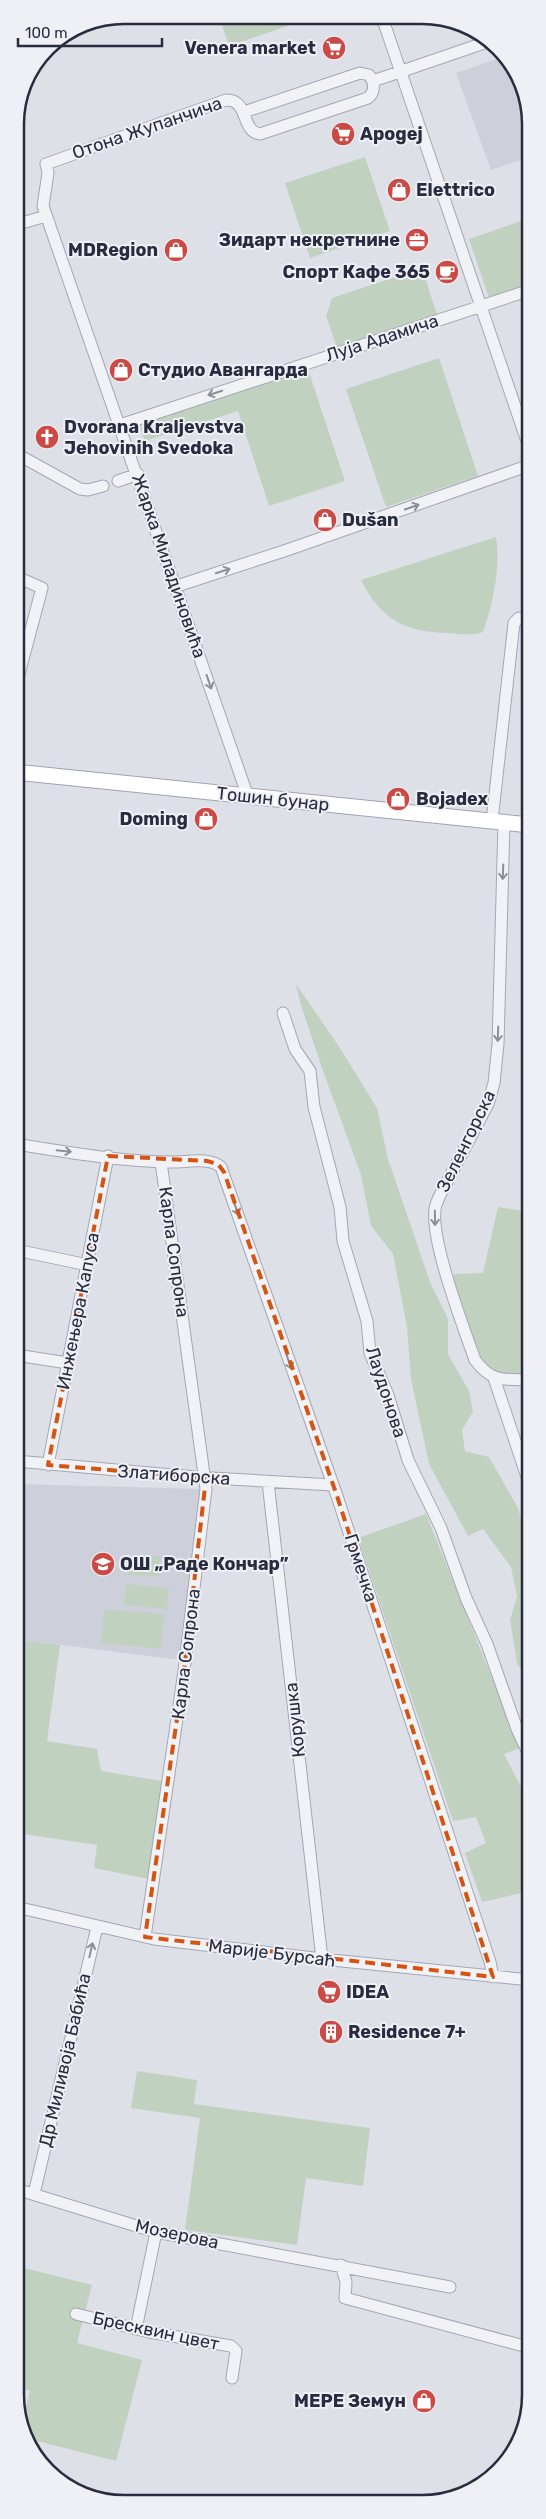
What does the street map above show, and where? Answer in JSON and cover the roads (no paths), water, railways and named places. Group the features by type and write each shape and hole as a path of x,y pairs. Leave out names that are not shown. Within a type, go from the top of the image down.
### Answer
{"main road":[{"name":"Тошин бунар","path":"24,773 522,824"}],"street":[{"path":"384,24 522,426"},
{"path":"373,81 482,44"},
{"name":"Отона Жупанчича","path":"46,164 226,100 236,102 244,112 249,127 254,133 260,134 368,98 373,90 373,81 369,75 360,73 244,112"},
{"name":"Жарка Миладиновића","path":"46,164 48,173 43,206 46,216 138,474 248,797"},
{"path":"24,222 46,216"},
{"name":"Луја Адамича","path":"120,425 522,293"},
{"path":"24,458 80,489 88,490 103,486"},
{"path":"176,586 323,538 522,468"},
{"path":"118,481 138,474"},
{"path":"24,580 42,588 24,653"},
{"name":"Зеленгорска","path":"494,1378 485,1373 475,1360 439,1246 435,1224 435,1208 488,1104 494,1083 498,1044 498,822 514,623 519,618 522,618"},
{"name":"Лаудонова","path":"283,1013 295,1049 310,1071 314,1107 340,1208 343,1241 367,1321 370,1352 388,1395 408,1460 441,1528 466,1598 487,1644 522,1740"},
{"path":"24,1145 161,1162"},
{"name":"Инжењера Капуса","path":"48,1465 108,1156"},
{"name":"Грмечка","path":"161,1162 207,1161 218,1164 224,1172 332,1485 490,1962 493,1977"},
{"name":"Карла Сопрона","path":"145,1937 184,1671 205,1478 161,1162"},
{"path":"24,1252 88,1265"},
{"path":"24,1356 68,1363"},
{"path":"522,1380 494,1378 522,1464"},
{"name":"Златиборска","path":"24,1462 205,1478 332,1485"},
{"name":"Корушка","path":"268,1482 322,1959"},
{"name":"Марије Бурсаћ","path":"24,1909 145,1937 322,1959 522,1979"},
{"name":"Др Миливоја Бабића","path":"34,2194 97,1927"},
{"name":"Мозерова","path":"24,2191 156,2232 450,2286"},
{"path":"136,2330 156,2232"},
{"path":"341,2265 346,2282 345,2298 522,2346"},
{"name":"Бресквин цвет","path":"76,2314 136,2330 234,2348 236,2350 232,2378"}],"place":[{"name":"Venera market","path":"334,48"},
{"name":"Apogej","path":"343,134"},
{"name":"Elettrico","path":"399,190"},
{"name":"Зидарт некретнине","path":"417,240"},
{"name":"MDRegion","path":"176,250"},
{"name":"Спорт Кафе 365","path":"447,272"},
{"name":"Студио Авангарда","path":"121,370"},
{"name":"Dvorana Kraljevstva Jehovinih Svedoka","path":"47,437"},
{"name":"Dušan","path":"325,520"},
{"name":"Bojadex","path":"398,799"},
{"name":"Doming","path":"206,819"},
{"name":"ОШ „Раде Кончар”","path":"103,1564"},
{"name":"IDEA","path":"329,1992"},
{"name":"Residence 7+","path":"331,2032"},
{"name":"МЕРЕ Земун","path":"424,2401"}]}
